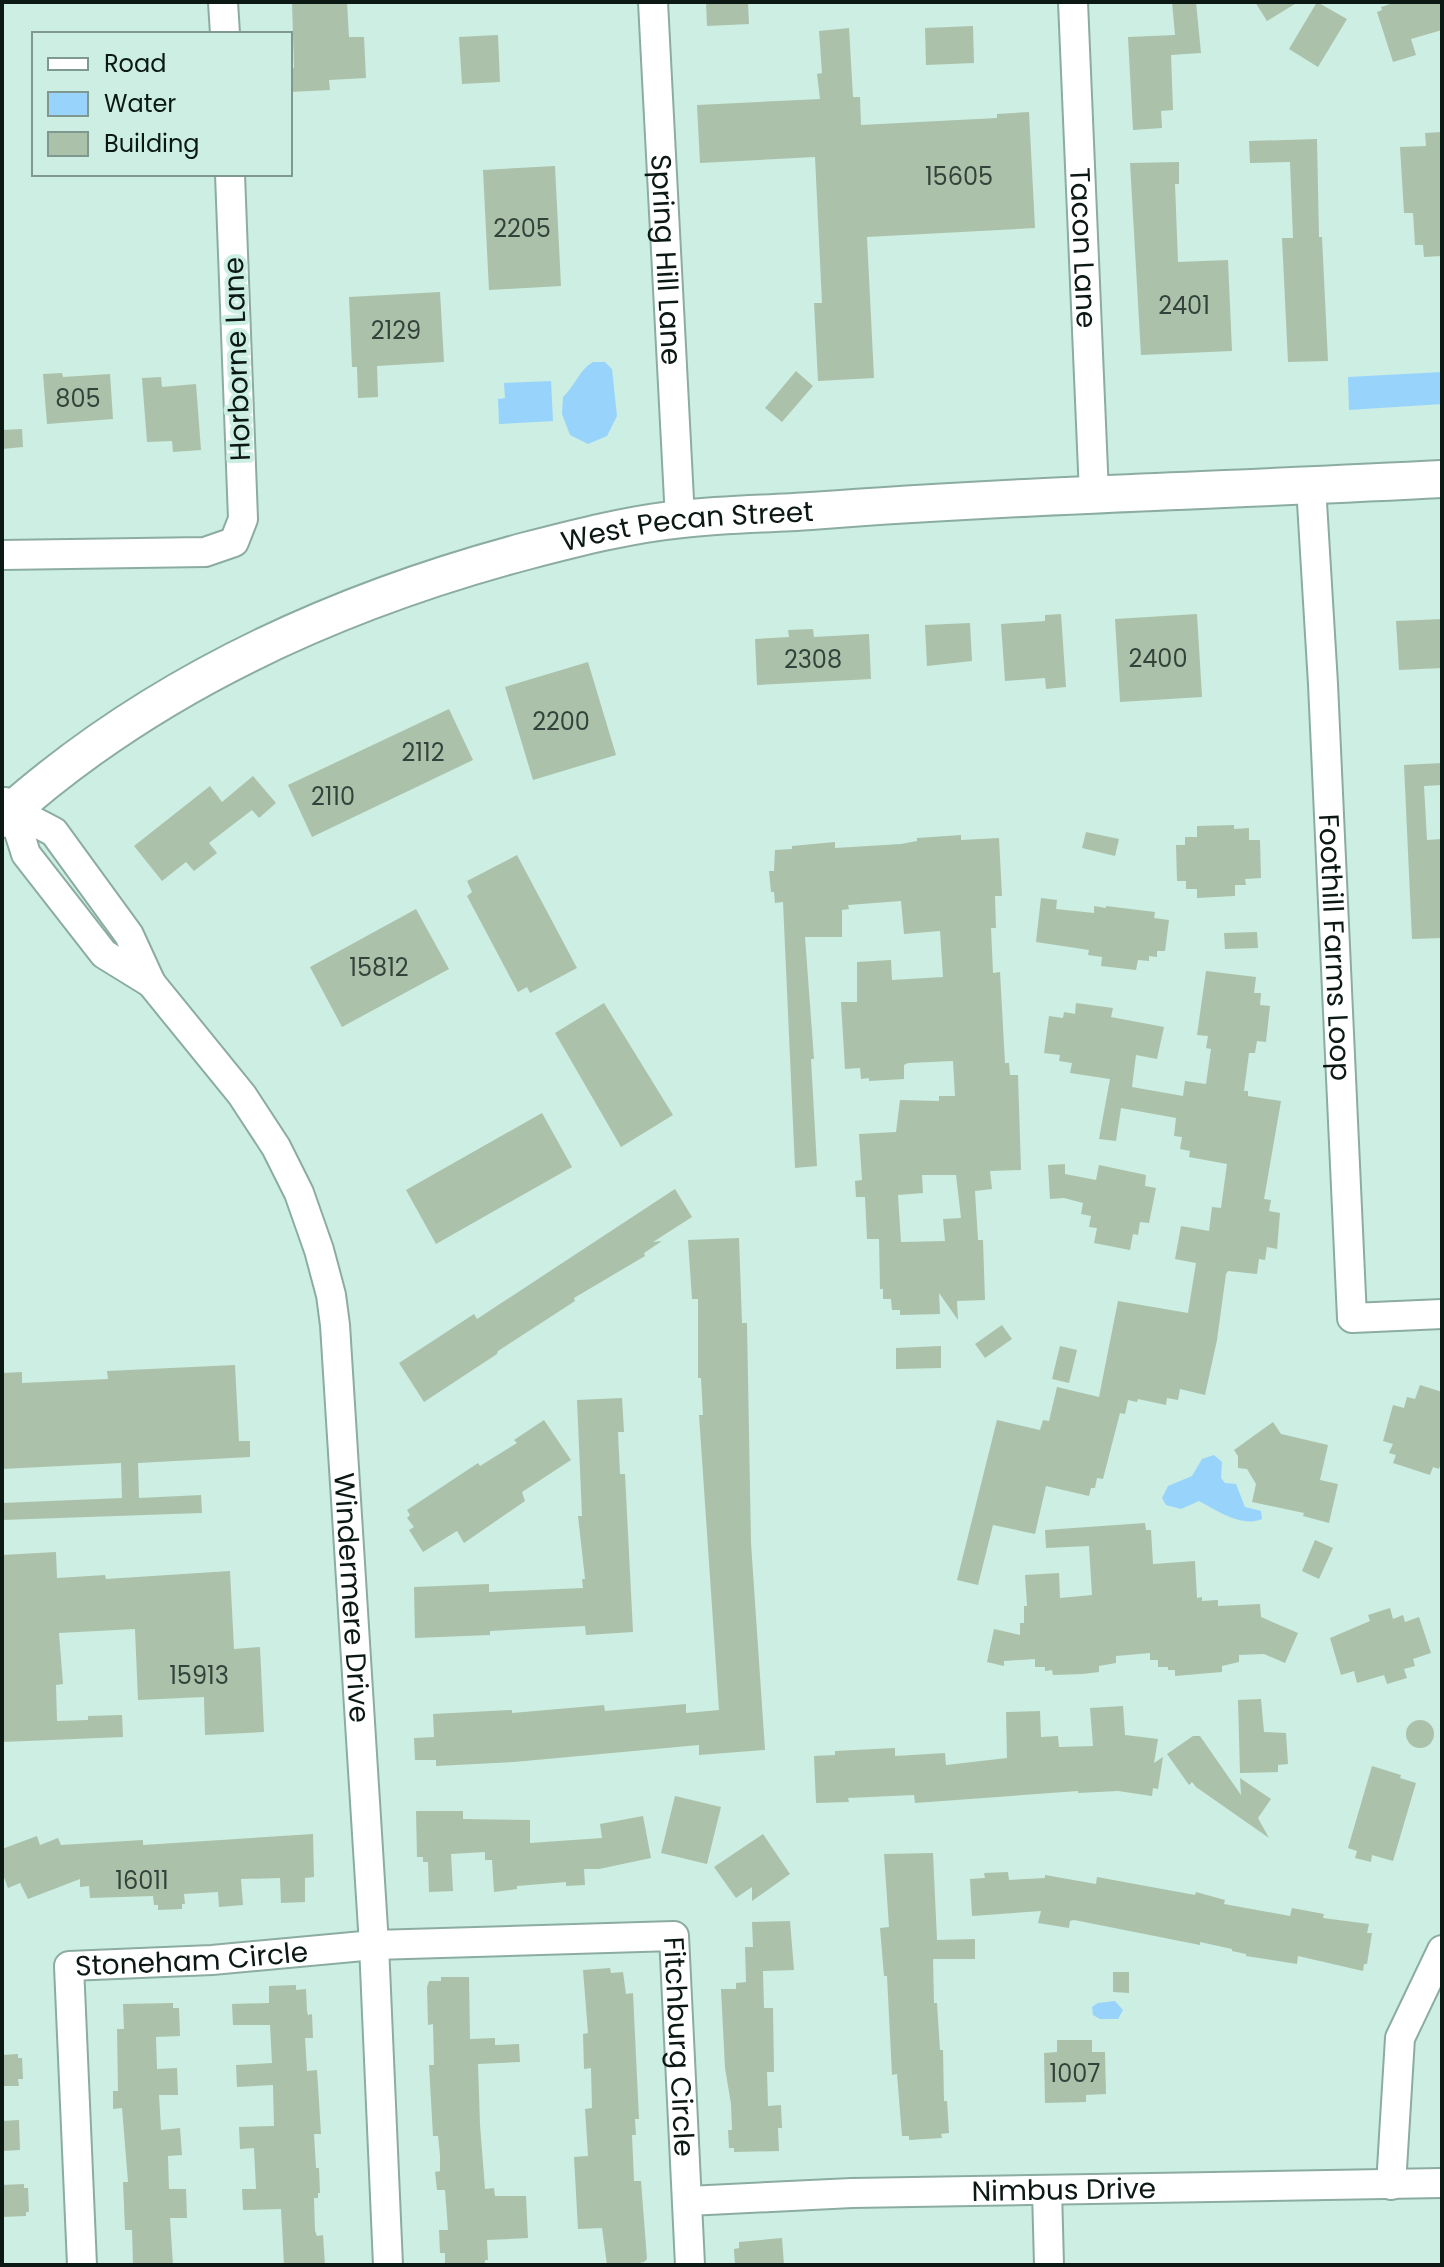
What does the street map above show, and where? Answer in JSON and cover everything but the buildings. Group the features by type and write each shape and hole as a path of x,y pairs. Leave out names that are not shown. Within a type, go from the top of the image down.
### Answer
{"main road":[{"name":"West Pecan Street","path":"5,809 171,695 263,646 369,601 451,571 563,541 680,519 883,504 1442,479"}],"street":[{"path":"223,2 225,32"},
{"name":"Spring Hill Lane","path":"653,2 680,519"},
{"name":"Tacon Lane","path":"1073,2 1094,494"},
{"name":"Horborne Lane","path":"2,555 205,552 234,542 243,519 230,176"},
{"name":"Foothill Farms Loop","path":"1311,486 1352,1318 1442,1314"},
{"name":"Windermere Drive","path":"5,809 26,854 104,954 151,983 242,1095 276,1147 309,1221 331,1295 374,1945 388,2265"},
{"name":"Fitchburg Circle","path":"374,1945 674,1936 690,2265"},
{"name":"Stoneham Circle","path":"82,2265 69,1966 212,1960 374,1945"},
{"path":"1391,2185 1400,2038 1442,1950"},
{"name":"Nimbus Drive","path":"688,2201 852,2193 1442,2183"},
{"path":"1047,2190 1049,2265"}],"water":[{"path":"593,362 605,362 612,369 617,416 607,436 588,444 570,435 562,414 563,397"},
{"path":"1442,372 1442,404 1349,410 1348,377"},
{"path":"551,381 553,421 499,424 498,399 505,398 504,383"},
{"path":"1214,1455 1222,1462 1221,1478 1225,1483 1236,1484 1245,1507 1261,1511 1262,1519 1238,1520 1199,1501 1181,1509 1166,1505 1162,1498 1168,1486 1192,1476 1202,1459"},
{"path":"1115,2001 1123,2010 1118,2019 1100,2019 1093,2015 1092,2007 1098,2003"}]}
